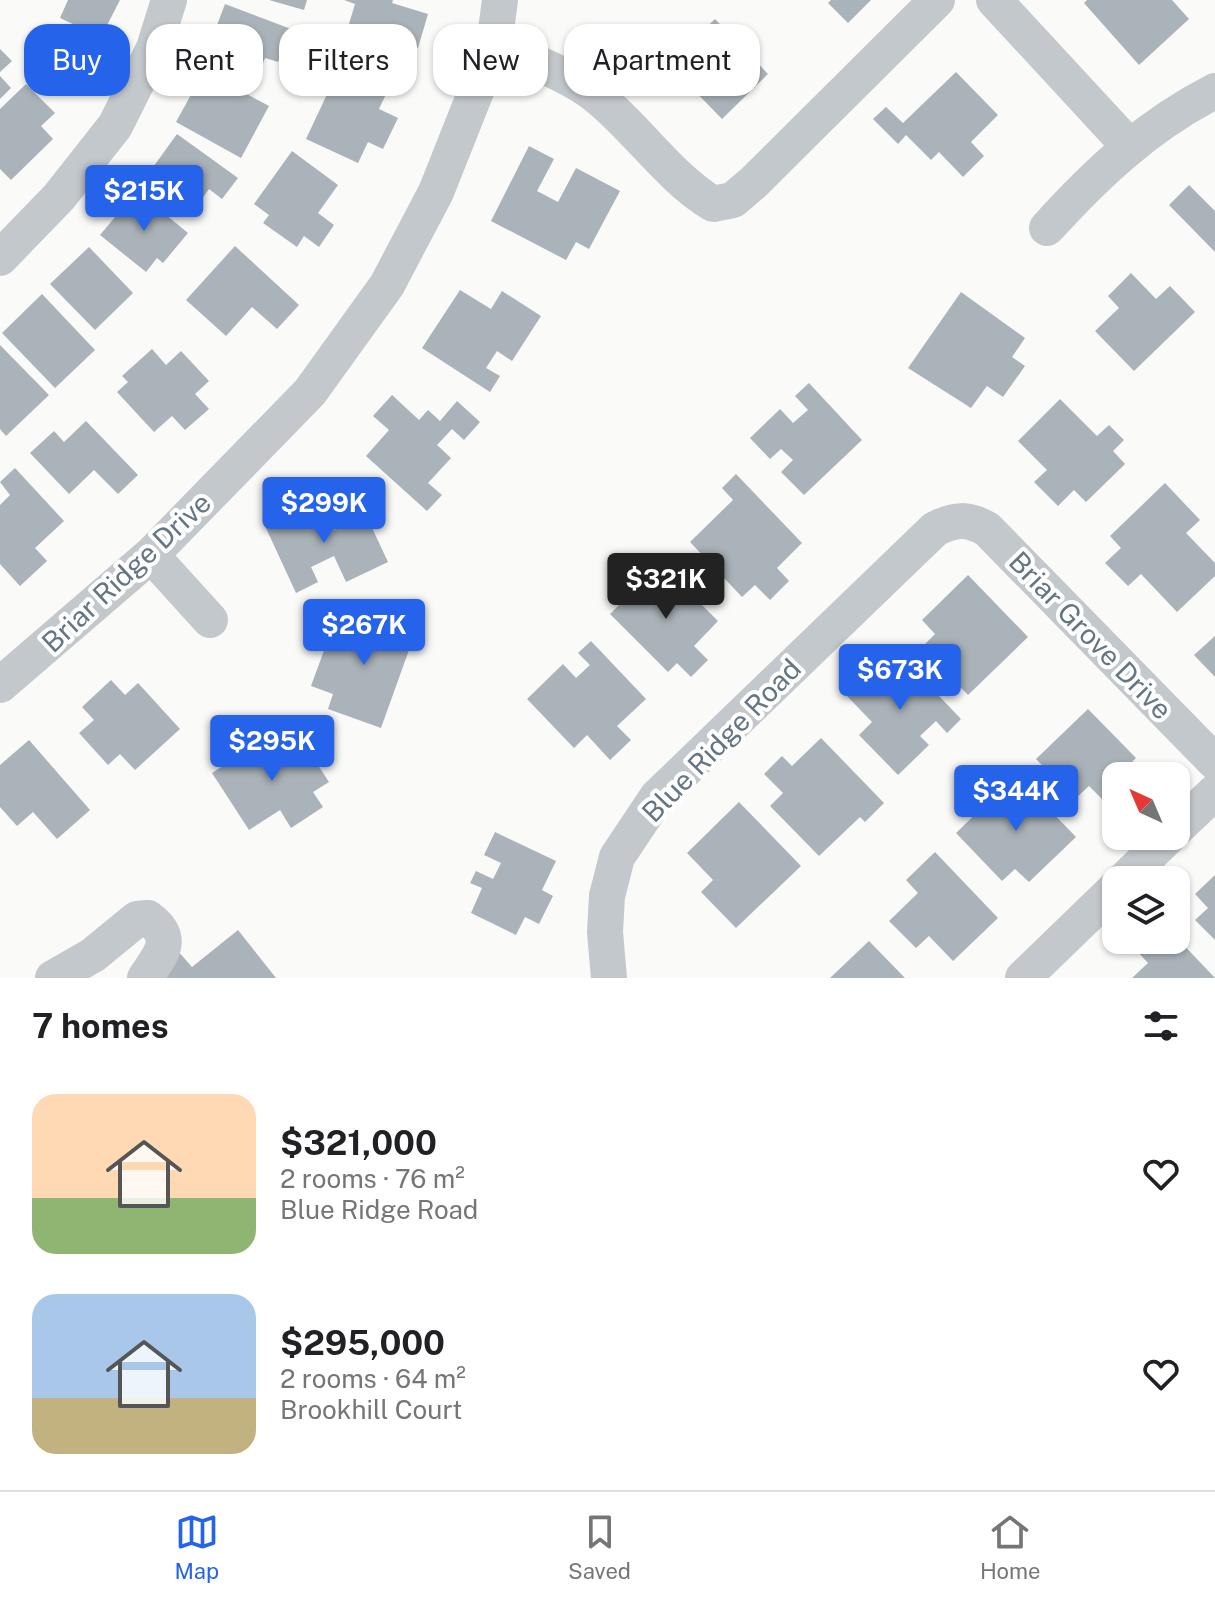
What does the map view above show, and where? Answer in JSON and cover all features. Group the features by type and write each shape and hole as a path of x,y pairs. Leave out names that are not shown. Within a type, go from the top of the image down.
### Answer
{"street":[{"path":"1,256 59,197 115,126 154,48 169,0"},
{"name":"Briar Ridge Drive","path":"497,24 500,0"},
{"path":"548,69 597,96 647,142 690,190 713,204 733,200 754,182 937,0"},
{"path":"994,0 1129,146"},
{"path":"1047,228 1082,189 1129,146 1181,108 1215,91"},
{"name":"Briar Ridge Drive","path":"0,685 151,555 310,392 387,285 436,192 474,96"},
{"name":"Briar Grove Drive","path":"959,520 972,521 987,529 1215,762"},
{"name":"Blue Ridge Road","path":"609,978 605,932 607,896 617,857 657,797 935,529 959,520"},
{"path":"151,555 210,620"},
{"path":"1190,816 1215,792"},
{"path":"1138,866 1155,850"},
{"path":"1023,978 1102,902"},
{"path":"53,978 93,955 137,919 148,918 159,926 164,936 163,949 145,978"}],"building":[{"path":"68,0 120,0 108,24 73,24 60,18"},
{"path":"269,0 307,0 304,10"},
{"path":"344,0 393,0 392,3 428,14 418,48 417,24 349,24 355,4"},
{"path":"831,0 871,0 848,23 828,3"},
{"path":"1087,0 1172,0 1189,19 1139,65 1084,3"},
{"path":"225,4 279,24 278,62 265,58 263,63 263,24 217,24"},
{"path":"0,49 12,61 0,72"},
{"path":"760,66 768,74 760,82"},
{"path":"956,72 998,115 971,142 984,156 963,177 939,152 931,160 906,135 898,144 873,119 886,107 903,123"},
{"path":"0,76 11,88 0,99"},
{"path":"24,86 24,96 38,96 55,113 41,126 53,139 11,180 0,169 0,109"},
{"path":"190,96 250,96 269,106 241,158 176,122"},
{"path":"326,96 385,96 379,109 398,118 383,149 368,142 358,163 306,139"},
{"path":"700,96 746,96 722,119"},
{"path":"177,134 238,178 222,199 209,189 190,215 143,181"},
{"path":"529,146 554,159 537,191 558,202 576,168 620,191 589,249 576,242 566,260 491,221"},
{"path":"292,151 338,185 318,213 334,225 319,247 304,236 297,247 263,223 269,215 254,204"},
{"path":"1189,185 1215,211 1215,252 1169,205"},
{"path":"137,191 188,233 163,263 157,258 146,272 100,235"},
{"path":"235,246 299,305 277,329 252,307 226,336 186,300"},
{"path":"89,247 133,293 95,330 50,284"},
{"path":"1131,273 1156,299 1170,286 1195,312 1134,371 1095,331 1119,308 1108,296"},
{"path":"460,290 491,309 502,291 541,316 512,361 497,351 486,368 500,376 490,392 422,348"},
{"path":"961,292 1025,338 1012,357 1025,366 1003,397 987,386 971,408 908,368"},
{"path":"42,294 95,350 55,388 2,333"},
{"path":"0,345 49,395 6,436 0,429"},
{"path":"152,349 166,365 181,351 209,381 195,394 209,409 185,430 172,416 154,432 117,392 128,382 122,376"},
{"path":"809,383 862,440 804,495 781,472 793,460 781,449 770,459 750,438 780,409 793,423 808,410 795,396"},
{"path":"392,395 419,420 428,410 440,421 457,401 480,422 464,440 452,429 437,445 451,458 428,483 442,495 427,511 366,456 389,430 373,416"},
{"path":"1060,399 1097,436 1109,425 1124,440 1113,451 1125,464 1086,502 1074,490 1058,506 1034,482 1047,470 1018,441"},
{"path":"86,421 138,475 118,494 94,470 69,494 30,453 54,431 64,442"},
{"path":"15,468 64,521 35,548 47,561 20,586 0,564 0,505 10,495 0,482"},
{"path":"736,474 802,543 777,568 789,581 770,600 755,585 742,597 690,542 733,500 722,488"},
{"path":"1165,483 1200,520 1186,533 1215,563 1215,576 1177,612 1141,574 1128,586 1105,563 1121,548 1110,536"},
{"path":"320,500 334,530 366,515 388,562 346,582 334,556 311,567 318,582 296,593 265,526"},
{"path":"661,564 718,621 694,646 708,660 691,677 677,663 668,672 610,614"},
{"path":"968,575 1028,637 968,695 922,647 935,634 922,620"},
{"path":"395,614 419,622 381,728 328,709 333,694 311,686 337,615 388,633"},
{"path":"1215,636 1215,677 1194,655"},
{"path":"591,641 646,699 617,726 631,740 610,760 587,735 574,748 527,699 563,664 576,678 590,665 578,653"},
{"path":"895,650 961,719 947,733 936,721 920,736 929,745 898,775 859,735 872,722 847,696"},
{"path":"111,680 125,695 138,683 180,729 135,770 120,754 108,765 79,733 94,720 82,707"},
{"path":"1088,709 1136,758 1132,762 1102,762 1102,799 1089,786 1075,799 1036,759"},
{"path":"279,730 300,763 312,756 329,782 313,792 323,807 291,828 280,810 249,830 212,773"},
{"path":"821,738 884,803 865,822 860,817 819,856 770,806 783,793 764,774 782,756 792,766"},
{"path":"29,740 90,810 57,839 33,812 17,826 0,807 0,765"},
{"path":"1016,775 1076,837 1029,882 1015,869 1002,881 956,833"},
{"path":"739,802 801,866 736,928 701,892 713,880 687,853"},
{"path":"495,832 556,861 542,890 553,896 539,924 525,917 516,935 471,913 482,888 470,883 476,871 493,879 501,863 484,855"},
{"path":"935,852 998,918 953,961 929,936 916,948 889,921 918,893 906,880"},
{"path":"1215,875 1215,940 1195,920 1208,908 1195,894"},
{"path":"238,930 276,978 161,978 177,950 192,967"},
{"path":"869,941 905,978 830,978"},
{"path":"1190,952 1215,978 1132,978 1148,963 1140,954"}]}
